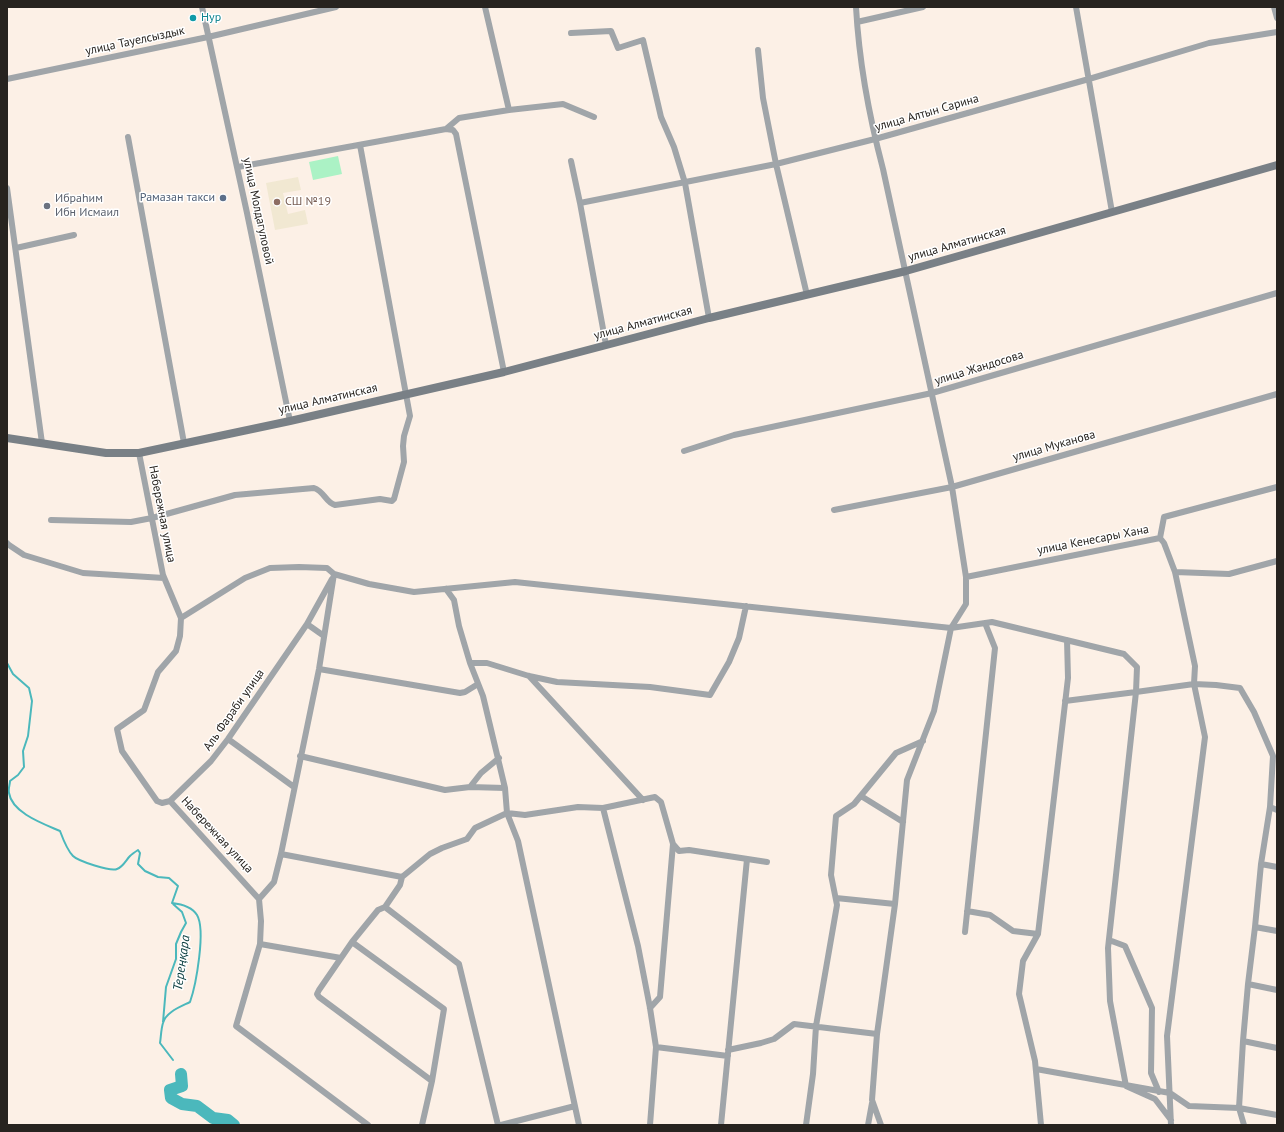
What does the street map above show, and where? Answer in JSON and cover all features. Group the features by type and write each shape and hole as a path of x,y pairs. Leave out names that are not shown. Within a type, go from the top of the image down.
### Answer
{"street":[{"name":"улица Молдагуловой","path":"202,7 238,167 290,421"},
{"name":"улица Тауелсыздык","path":"7,79 208,37 336,7"},
{"path":"485,7 508,110"},
{"path":"856,7 864,75 875,139 884,169 952,487 966,577 966,604 951,628 934,711 907,780 895,904 877,1034 872,1100 868,1125"},
{"path":"857,22 923,7"},
{"path":"1076,7 1112,212"},
{"path":"1274,7 1277,18"},
{"path":"571,33 611,30 618,48 643,40 661,117 674,147 685,183 709,318"},
{"name":"улица Алтын Сарина","path":"580,202 685,183 776,164 875,139 1089,79 1209,43 1277,32"},
{"path":"758,50 764,98 776,164 807,295"},
{"path":"446,129 459,118 508,110 563,104 594,117"},
{"path":"238,167 446,129 453,130 456,134 504,372"},
{"path":"128,136 184,443"},
{"path":"51,520 131,522 152,518 235,495 314,488 319,490 331,504 335,505 380,499 392,501 394,499 404,462 404,436 410,416 360,145"},
{"path":"571,160 606,345"},
{"name":"улица Алматинская","path":"7,438 106,453 139,453 290,421 504,372 709,318 906,272 1277,165"},
{"path":"7,188 42,443"},
{"path":"16,248 74,235"},
{"name":"улица Жандосова","path":"684,451 734,435 932,393 1277,293"},
{"name":"улица Муканова","path":"834,510 952,487 1277,394"},
{"name":"Набережная улица","path":"139,453 164,578 181,618 180,636 176,651 158,672 144,710 117,729 122,751 157,801 162,803 170,801 259,899"},
{"name":"улица Кенесары Хана","path":"966,577 1160,538 1164,517 1277,487"},
{"path":"1160,538 1164,543 1175,572 1195,666 1194,684 1205,737 1167,1036 1171,1122"},
{"path":"7,543 9,546 24,555 83,573 164,578"},
{"path":"1175,572 1229,574 1277,560"},
{"path":"181,618 245,578 270,568 327,568 334,574 369,584 414,592 515,582 951,628 992,622 1124,654 1137,667 1136,692 1108,948 1110,1001 1126,1086"},
{"path":"334,574 319,669 281,854 274,882 259,899 261,921 260,944 236,1026 368,1125"},
{"name":"Аль Фараби улица","path":"170,801 211,761 228,739 307,624 334,574"},
{"path":"446,589 454,600 459,626 470,663 483,696 499,758 505,788 507,813 518,841 579,1125"},
{"path":"470,663 487,663 529,676 557,682 643,687 710,695 729,662 739,638 746,606"},
{"path":"965,932 996,648 985,623"},
{"path":"307,624 324,636"},
{"path":"1041,1125 1035,1061 1019,994 1023,961 1038,934 1068,678 1067,640"},
{"path":"319,669 460,693 465,692 478,684"},
{"path":"529,676 643,800"},
{"path":"1065,701 1194,684 1240,688 1254,712 1273,756 1270,807 1261,864 1256,928 1248,984 1243,1041 1239,1108 1244,1125"},
{"path":"228,739 294,788"},
{"path":"806,1125 813,1074 816,1026 837,905 831,875 836,816 854,804 896,753 923,741"},
{"path":"300,756 445,790 470,787 505,788"},
{"path":"470,787 481,773 499,758"},
{"path":"861,796 903,822"},
{"path":"432,1081 317,994 352,942 378,910 385,907 400,885 402,877 430,854 467,839 475,828 507,813 525,815 578,807 603,808 655,797 661,802 673,844 660,997 650,1008"},
{"path":"1270,807 1277,810"},
{"path":"603,808 638,946 656,1047 650,1125"},
{"path":"673,844 679,851 689,850 767,862"},
{"path":"281,854 402,877"},
{"path":"720,1125 747,859"},
{"path":"1261,864 1277,867"},
{"path":"836,898 895,904"},
{"path":"385,907 459,964 500,1125 575,1106"},
{"path":"967,911 990,915 1013,931 1038,934"},
{"path":"1256,928 1277,931"},
{"path":"1109,940 1124,946 1152,1008 1151,1073 1159,1092"},
{"path":"352,942 444,1009 432,1081 422,1125"},
{"path":"260,944 341,958"},
{"path":"1248,984 1277,990"},
{"path":"656,1047 728,1053 760,1044 774,1038 794,1024 877,1034"},
{"path":"1243,1041 1277,1048"},
{"path":"1036,1069 1170,1094 1189,1106 1239,1108 1277,1115"},
{"path":"1126,1086 1155,1099 1171,1122"},
{"path":"872,1100 881,1125"}],"shaded area":[{"name":"СШ №19","path":"298,177 301,190 283,193 288,214 305,210 308,224 275,230 266,183"}],"green space":[{"path":"338,156 342,174 313,180 309,162"}],"waterway":[{"name":"Тереңқара","path":"7,663 13,674 29,688 32,701 28,736 23,751 24,767 18,775 10,781 9,793 11,800 22,812 60,831 71,854 88,863 114,870 121,867 130,856 138,850 140,853 138,864 145,871 158,877 169,878 178,886 172,903 186,906 195,912 200,922 201,933 199,958 190,1002 170,1013 165,1019 162,1028 160,1043 173,1060"},
{"path":"163,1022 166,987 176,959 176,944 186,923 182,912 173,904"},
{"name":"Тереңқара","path":"181,1074 182,1086 170,1090 171,1098 182,1104 197,1106 213,1118 228,1120 234,1125"}],"place":[{"name":"Нур","path":"193,18"},
{"name":"Рамазан такси","path":"223,198"},
{"name":"СШ №19","path":"277,202"},
{"name":"Ибраһим Ибн Исмаил","path":"47,206"}]}
